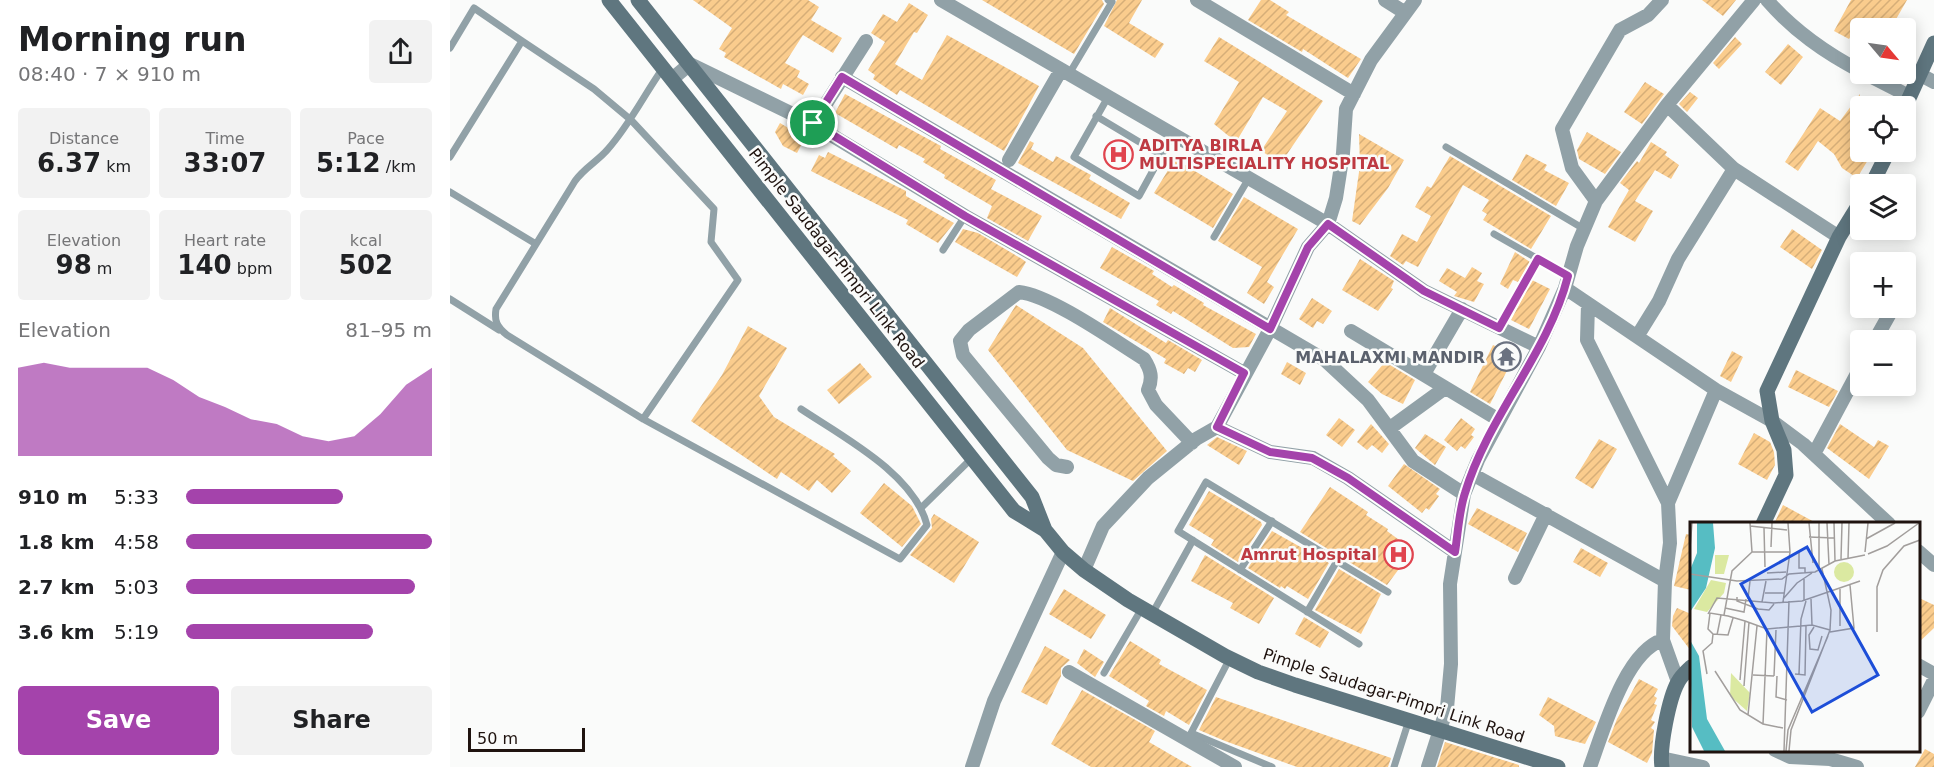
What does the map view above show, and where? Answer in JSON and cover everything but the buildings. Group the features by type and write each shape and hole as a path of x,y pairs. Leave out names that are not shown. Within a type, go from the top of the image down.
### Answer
{"street":[{"name":"Pimple Saudagar-Pimpri Link Road","path":"609,0 1014,511 1045,530"},
{"name":"Pimple Saudagar-Pimpri Link Road","path":"638,0 1032,497 1045,530 1063,552 1084,570 1147,611 1230,658 1286,682 1558,767"},
{"path":"941,0 956,4 1065,72 1328,224 1424,291 1539,347"},
{"path":"1197,0 1354,94"},
{"path":"1385,0 1404,12"},
{"path":"1084,570 1103,526 1148,478 1192,443 1217,427 1244,373 1270,329 1308,247 1328,224 1340,176 1346,109 1371,60 1415,0"},
{"path":"1596,201 1572,168 1562,129 1620,30 1648,15 1662,0"},
{"path":"1428,767 1447,708 1451,664 1450,584 1464,494 1472,474 1539,347 1567,282 1584,229 1596,201 1666,105 1754,0"},
{"path":"1767,0 1800,34 1828,54 1850,66"},
{"path":"813,123 866,41"},
{"path":"1909,96 1934,43"},
{"path":"667,73 690,64 813,123 965,216 1244,373"},
{"path":"1009,160 1065,72"},
{"path":"1919,74 1934,81"},
{"path":"842,77 1324,360 1368,400 1413,461 1464,494"},
{"path":"1881,84 1899,96"},
{"path":"1666,105 1734,168 1839,237"},
{"path":"1638,335 1659,301 1678,259 1734,168"},
{"path":"1764,522 1786,475 1784,450 1772,421 1767,390 1839,237 1850,219"},
{"path":"1567,282 1588,304 1638,335 1716,390 1772,421 1814,454 1887,522"},
{"path":"1066,467 1056,465 1048,458 963,355 960,341 969,330 1019,292 1033,294 1052,304 1144,359 1151,369 1151,382 1148,390 1156,405 1192,443"},
{"path":"1588,304 1587,340 1668,503 1670,543 1665,581 1663,640 1678,682"},
{"path":"1424,374 1461,309"},
{"path":"1351,332 1499,420"},
{"path":"1814,454 1850,387"},
{"path":"1390,428 1445,388"},
{"path":"1668,503 1716,390"},
{"path":"1217,427 1270,452 1312,458 1348,478 1455,552"},
{"path":"1472,474 1665,581"},
{"path":"1515,578 1546,514"},
{"path":"972,767 994,701 1063,552"},
{"path":"1919,553 1934,565"},
{"path":"1590,767 1621,689 1646,648 1663,640"},
{"path":"1919,666 1934,674"},
{"path":"1690,668 1678,682 1662,762 1704,767"},
{"path":"1069,672 1235,767"},
{"path":"1919,708 1934,680"},
{"path":"1779,752 1790,757 1830,759 1857,767"}],"lane":[{"path":"1065,72 1112,2 1108,0"},
{"path":"450,48 474,8 594,89 632,120 714,209 711,242 738,280 644,419"},
{"path":"450,157 522,41"},
{"path":"507,334 499,328 495,319 496,309 579,176 606,151 632,120 641,99 667,73"},
{"path":"1108,97 1074,157 1139,196 1173,134"},
{"path":"1096,116 1161,155"},
{"path":"1446,147 1584,229"},
{"path":"1214,237 1248,178"},
{"path":"450,192 536,244"},
{"path":"944,250 965,216"},
{"path":"1494,234 1538,259 1567,282"},
{"path":"1499,328 1538,259"},
{"path":"450,299 644,419 900,559 927,525 922,507 884,465 801,409"},
{"path":"922,507 972,458"},
{"path":"1359,644 1178,531 1206,482 1388,592"},
{"path":"1240,570 1272,521"},
{"path":"1104,673 1193,540"},
{"path":"1307,612 1337,561"},
{"path":"1230,658 1191,733 1272,767"},
{"path":"1394,767 1409,720"}],"place":[{"name":"ADITYA BIRLA MULTISPECIALITY HOSPITAL","path":"1118,154"},
{"name":"MAHALAXMI MANDIR","path":"1506,357"},
{"name":"Amrut Hospital","path":"1398,554"}],"route":[{"path":"842,77 1270,329 1308,247 1328,224 1424,291 1499,328 1538,259 1568,276 1539,347 1478,460 1464,494 1455,552 1348,478 1312,458 1270,452 1217,427 1244,373 965,216 813,123 842,77"}]}
